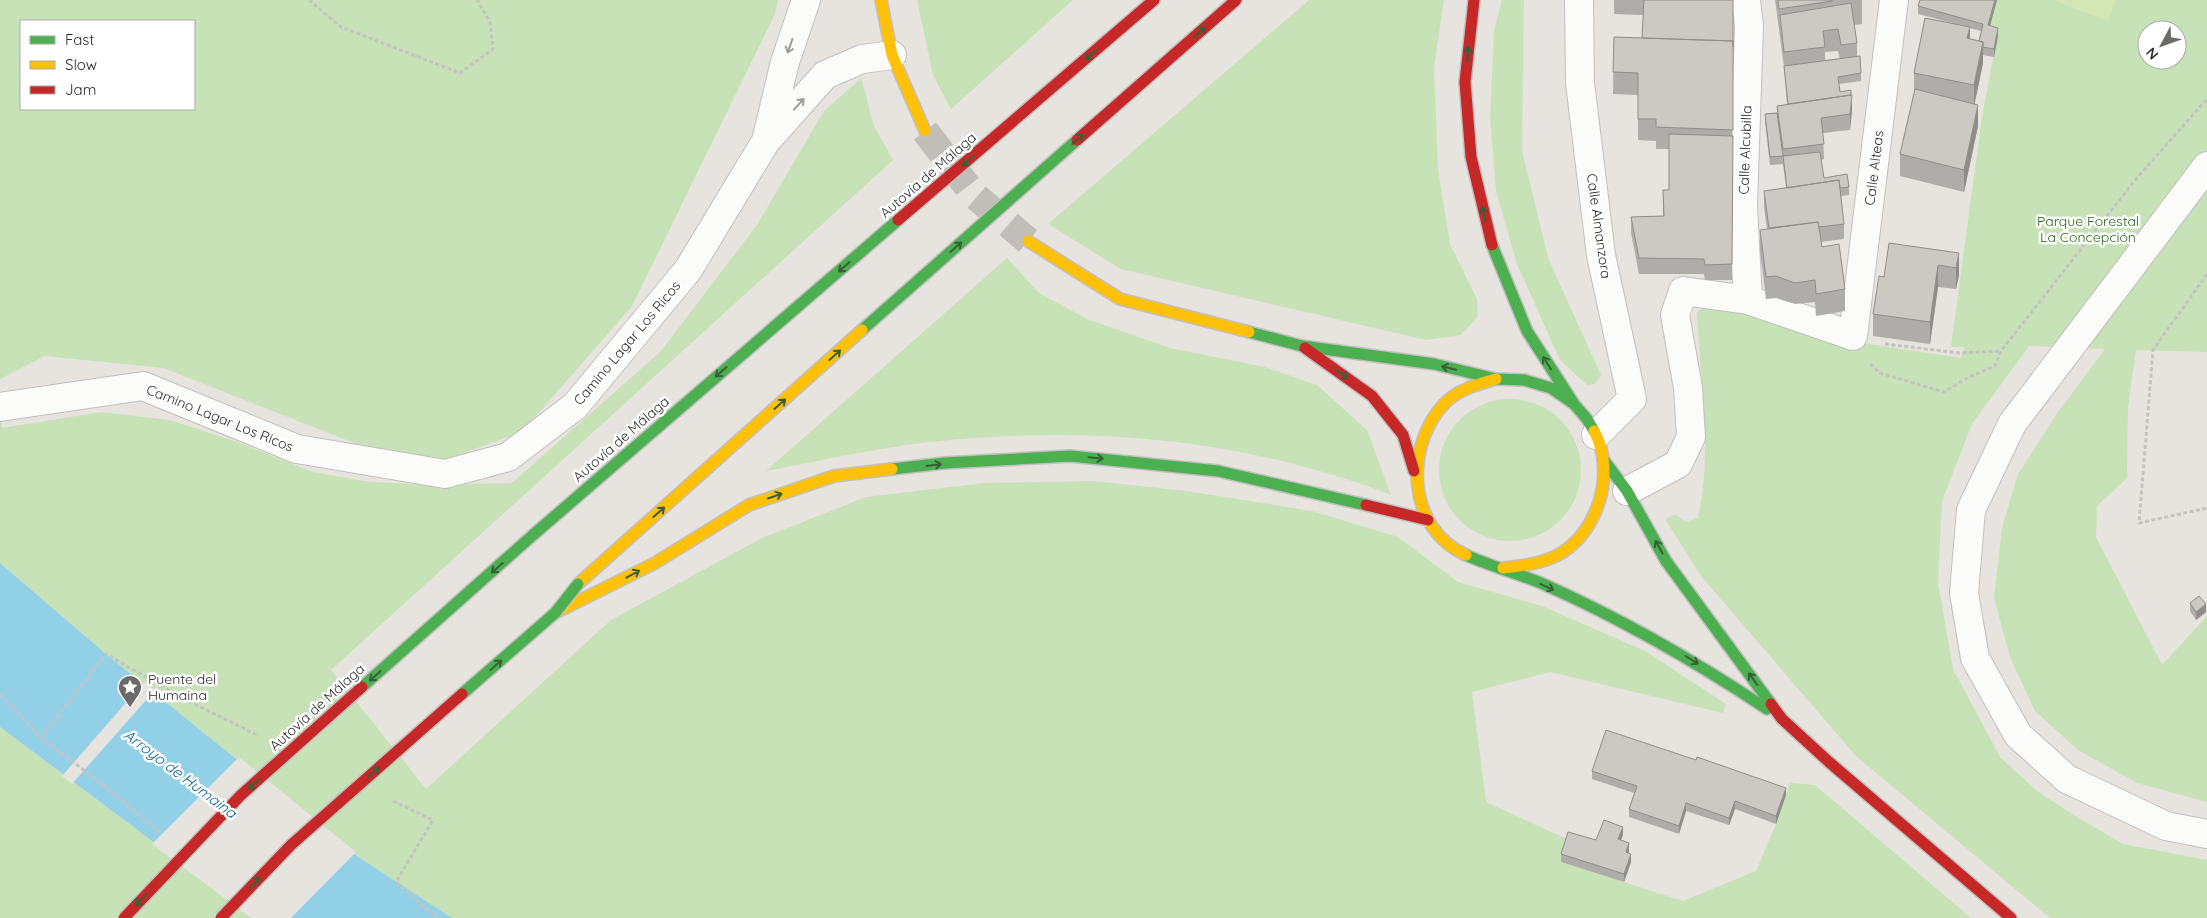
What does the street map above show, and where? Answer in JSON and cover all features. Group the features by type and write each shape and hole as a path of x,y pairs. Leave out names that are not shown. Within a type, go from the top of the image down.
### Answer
{"main road":[{"path":"881,0 892,55 925,131"},
{"path":"1109,39 1137,0"},
{"name":"Autovía de Málaga","path":"124,918 240,795 533,535 1154,0"},
{"path":"221,918 291,845 555,614 578,584 937,263 1236,0"},
{"path":"1474,0 1466,82 1471,157 1490,241 1527,331 1574,404 1586,418 1600,447 1666,561 1782,719"},
{"path":"1028,241 1120,299 1302,346 1434,364 1496,379 1524,380 1551,388 1574,404"},
{"path":"1302,346 1372,396 1403,435 1415,475 1418,498 1428,520 1447,544 1473,560 1502,568 1601,611 1688,658 1782,719 1829,762 2011,918"},
{"path":"1415,475 1418,448 1429,423 1446,402 1470,387 1496,379"},
{"path":"1502,568 1531,565 1540,562 1557,555 1579,538 1595,514 1603,487 1600,447"},
{"path":"555,614 655,563 749,505 834,476 945,464 1070,456 1218,471 1428,520"}],"street":[{"name":"Camino Lagar Los Ricos","path":"0,407 143,386 296,449 444,474 508,456 575,406 688,270 766,141 785,62 806,0"},
{"name":"Calle Almanzora","path":"1578,0 1580,83 1601,255 1632,399 1600,447"},
{"name":"Calle Alcubilla","path":"1746,0 1749,26 1744,206 1748,300"},
{"name":"Calle Alteas","path":"1853,336 1894,0"},
{"path":"766,141 825,75 862,59 892,55"},
{"path":"2207,166 2012,424 1971,510 1964,593 1975,658 2018,735 2067,778 2166,826 2207,834"},
{"path":"1627,491 1678,464 1691,437 1688,388 1675,315 1683,291 1748,300 1853,336"}],"path":[{"path":"309,0 341,27 460,73 493,49 490,22 477,0"},
{"path":"1853,336 1864,358 1880,372 1944,392 1969,377 1995,366 2000,351 2136,179 2207,99"},
{"path":"2207,274 2154,350 2139,523 2207,508"},
{"path":"1853,336 1867,342 1960,353 2000,351"},
{"path":"0,694 41,738 96,779 161,835"}],"green space":[{"path":"0,0 778,0 775,14 632,306 522,432 439,462 372,450 163,368 45,356 0,379"},
{"path":"917,0 1073,0 951,109 933,75"},
{"path":"1309,0 1444,0 1434,67 1438,169 1450,244 1477,299 1478,316 1461,335 1426,340 1121,269 1048,224"},
{"path":"1502,0 1524,0 1522,150 1548,258 1601,375 1595,384 1587,385 1560,360 1517,264 1496,191 1490,119 1494,30"},
{"name":"Parque Forestal La Concepción","path":"1997,0 2207,0 2207,352 2136,350 2128,407 2127,478 2097,506 2096,537 2162,665 2207,616 2207,802 2137,783 2078,750 2035,711 2010,657 1994,598 2002,528 2018,474 2058,412 2105,349 2029,346 1972,424 1942,501 1938,583 1953,669 2000,757 2037,791 2123,844 2207,860 2207,918 2050,918 1856,756 1701,576 1665,519 1675,514 1686,522 1698,518 1705,467 1705,441 1697,312 1717,300 1843,340 1961,358 1965,347 1951,347 1982,117 1997,36 1988,33"},
{"path":"2052,0 2116,0 2108,21"},
{"path":"861,78 874,126 893,160 331,670 426,789 611,620 762,538 866,497 984,483 1093,481 1187,491 1312,511 1398,537 1458,582 1542,606 1645,651 1726,704 1723,713 1550,672 1472,692 1486,802 1569,840 1561,862 1683,901 1756,871 1776,824 1790,783 1815,785 1971,918 452,918 354,854 106,654 0,563 0,402 2,428 101,412 170,420 237,442 313,472 370,482 435,485 512,483 661,351 757,225 824,111"},
{"path":"1007,258 1039,293 1087,319 1170,348 1265,367 1317,385 1367,430 1391,495 1279,460 1164,441 1106,436 1047,435 930,442 868,451 766,471"},
{"path":"1510,399 1524,400 1537,404 1560,420 1576,443 1580,456 1580,484 1576,497 1560,520 1537,536 1524,540 1510,541 1496,540 1483,536 1460,520 1444,497 1440,484 1439,470 1440,456 1444,443 1460,420 1483,404 1496,400"},
{"path":"0,727 248,913 255,918 0,918"}],"water":[{"name":"Arroyo de Humaina","path":"0,563 106,654 354,854 452,918 255,918 0,727"}],"pier":[{"path":"144,682 155,690 72,784 62,776"},
{"path":"239,757 356,852 291,918 251,918 152,844"}],"building":[{"path":"1644,0 1733,0 1733,41 1642,38"},
{"path":"1778,0 1832,0 1832,1 1779,9"},
{"path":"1920,0 1995,0 1988,25 1998,28 1994,49 1983,47 1983,42 1979,41 1983,24 1918,6"},
{"path":"1851,3 1857,43 1841,45 1838,29 1823,31 1825,47 1784,52 1780,15"},
{"path":"1925,18 1970,27 1967,38 1983,42 1974,85 1914,73"},
{"path":"1614,37 1733,41 1733,130 1656,127 1656,119 1638,119 1638,73 1613,72"},
{"path":"1860,56 1861,73 1838,77 1840,92 1851,90 1851,95 1788,104 1784,66"},
{"path":"1915,89 1978,105 1964,170 1900,154"},
{"path":"1852,95 1850,114 1821,118 1824,144 1783,149 1777,106"},
{"path":"1777,113 1783,156 1770,157 1765,114"},
{"path":"1669,134 1733,136 1732,264 1705,265 1704,259 1639,258 1631,217 1664,216 1663,190 1669,190"},
{"path":"1820,152 1824,178 1847,174 1849,187 1840,188 1839,180 1787,188 1783,156"},
{"path":"1839,180 1844,224 1819,227 1818,222 1769,228 1764,191"},
{"path":"1818,222 1822,247 1839,244 1845,289 1816,294 1815,280 1795,283 1776,276 1766,277 1760,230"},
{"path":"1889,243 1959,253 1956,268 1938,265 1930,322 1873,314 1879,276 1884,277"},
{"path":"2199,596 2206,604 2196,612 2190,603"},
{"path":"1606,730 1696,760 1697,757 1786,788 1776,816 1735,801 1729,818 1686,803 1679,826 1629,809 1637,786 1592,771"},
{"path":"1604,820 1623,827 1618,839 1629,843 1626,852 1631,854 1624,874 1561,854 1568,832 1596,840"}],"tunnel":[{"path":"925,131 974,195 1028,241"}],"traffic: fast":[{"path":"862,330 1077,140"},
{"path":"533,535 898,220"},
{"path":"1492,245 1527,331 1574,404"},
{"path":"1249,332 1302,346 1434,364 1496,379 1524,380 1551,388 1574,404 1587,419 1594,431"},
{"path":"892,469 945,463 1070,456 1218,471 1366,505"},
{"path":"1603,459 1627,491 1666,561 1771,704"},
{"path":"362,687 533,535"},
{"path":"1466,555 1541,583 1600,611 1685,657 1767,709"},
{"path":"462,694 555,613 578,584"}],"traffic: slow":[{"path":"881,0 892,55 925,131"},
{"path":"1028,241 1120,299 1249,332"},
{"path":"578,584 862,330"},
{"path":"1466,555 1446,543 1432,526 1423,507 1418,486 1418,464 1422,442 1431,422 1444,404 1461,391 1496,379"},
{"path":"1503,568 1537,563 1556,556 1571,546 1593,518 1603,483 1604,465 1601,447 1594,431"},
{"path":"555,613 655,563 749,505 834,476 892,469"}],"traffic: jam":[{"path":"898,220 1154,0"},
{"path":"1077,140 1236,0"},
{"path":"1474,0 1465,82 1471,157 1492,245"},
{"path":"1305,348 1372,396 1403,435 1414,471"},
{"path":"1366,505 1428,520"},
{"path":"124,918 241,795 362,687"},
{"path":"221,918 291,845 462,694"},
{"path":"1771,704 1782,719 1829,762 2011,918"}],"place":[{"name":"Puente del Humaina","path":"130,708"}]}
